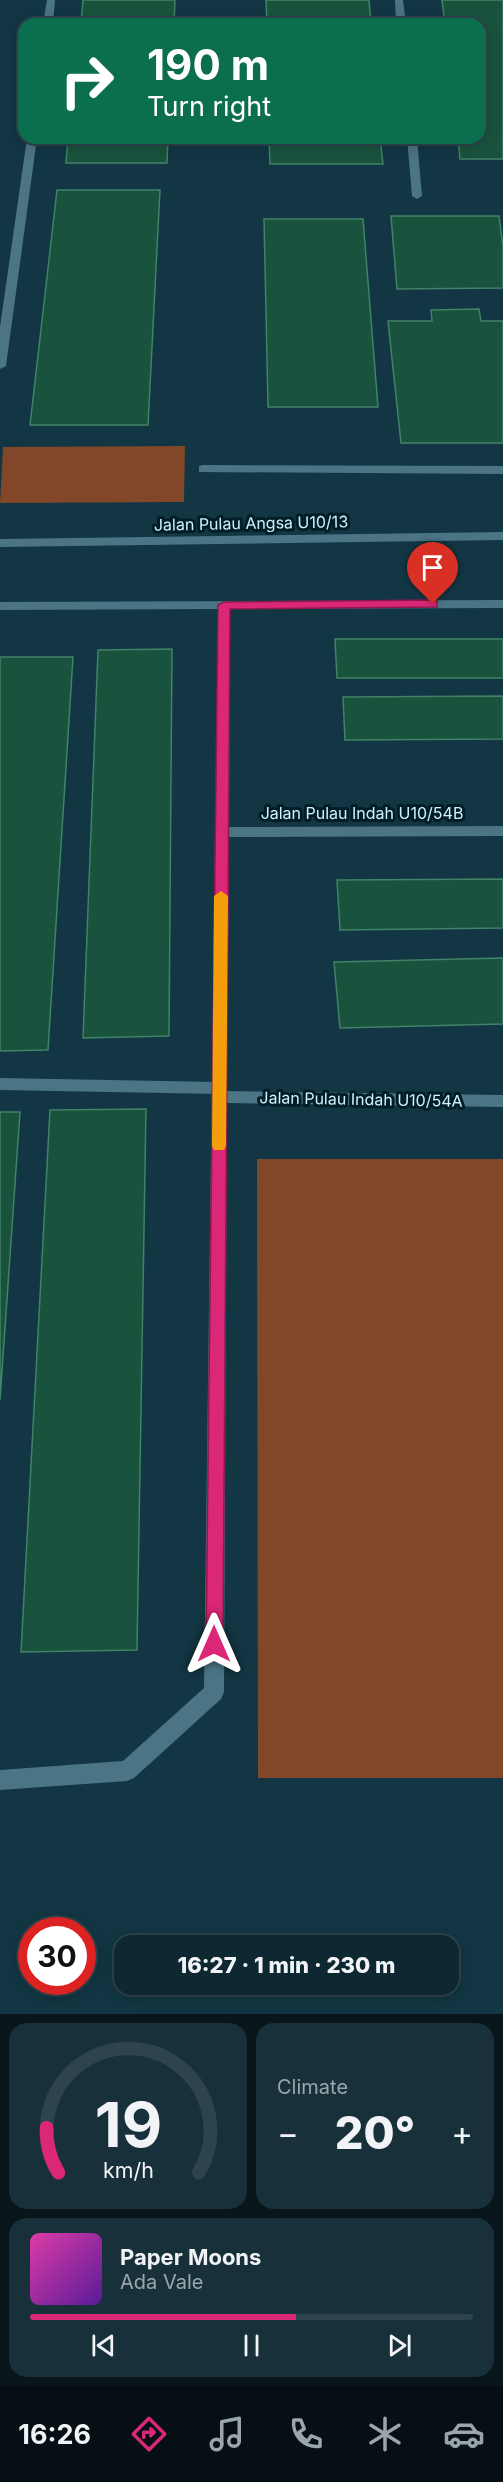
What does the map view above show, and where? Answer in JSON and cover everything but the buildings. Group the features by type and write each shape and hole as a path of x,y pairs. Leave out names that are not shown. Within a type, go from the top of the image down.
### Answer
{"street":[{"path":"49,18 51,0"},
{"path":"399,0 400,18"},
{"path":"0,366 31,144"},
{"path":"412,144 417,196"},
{"path":"203,469 503,470"},
{"name":"Jalan Pulau Angsa U10/13","path":"0,543 503,536"},
{"path":"0,606 503,604"},
{"path":"0,1780 127,1771 214,1692 224,605"},
{"name":"Jalan Pulau Indah U10/54B","path":"222,832 503,831"},
{"name":"Jalan Pulau Indah U10/54A","path":"0,1084 503,1101"}],"shaded area":[{"path":"185,446 184,502 0,503 3,447"},
{"path":"257,1159 503,1159 503,1778 258,1778"}],"slow traffic":[{"path":"219,1146 221,896"}],"route":[{"path":"214,1644 224,605 433,604"}]}
